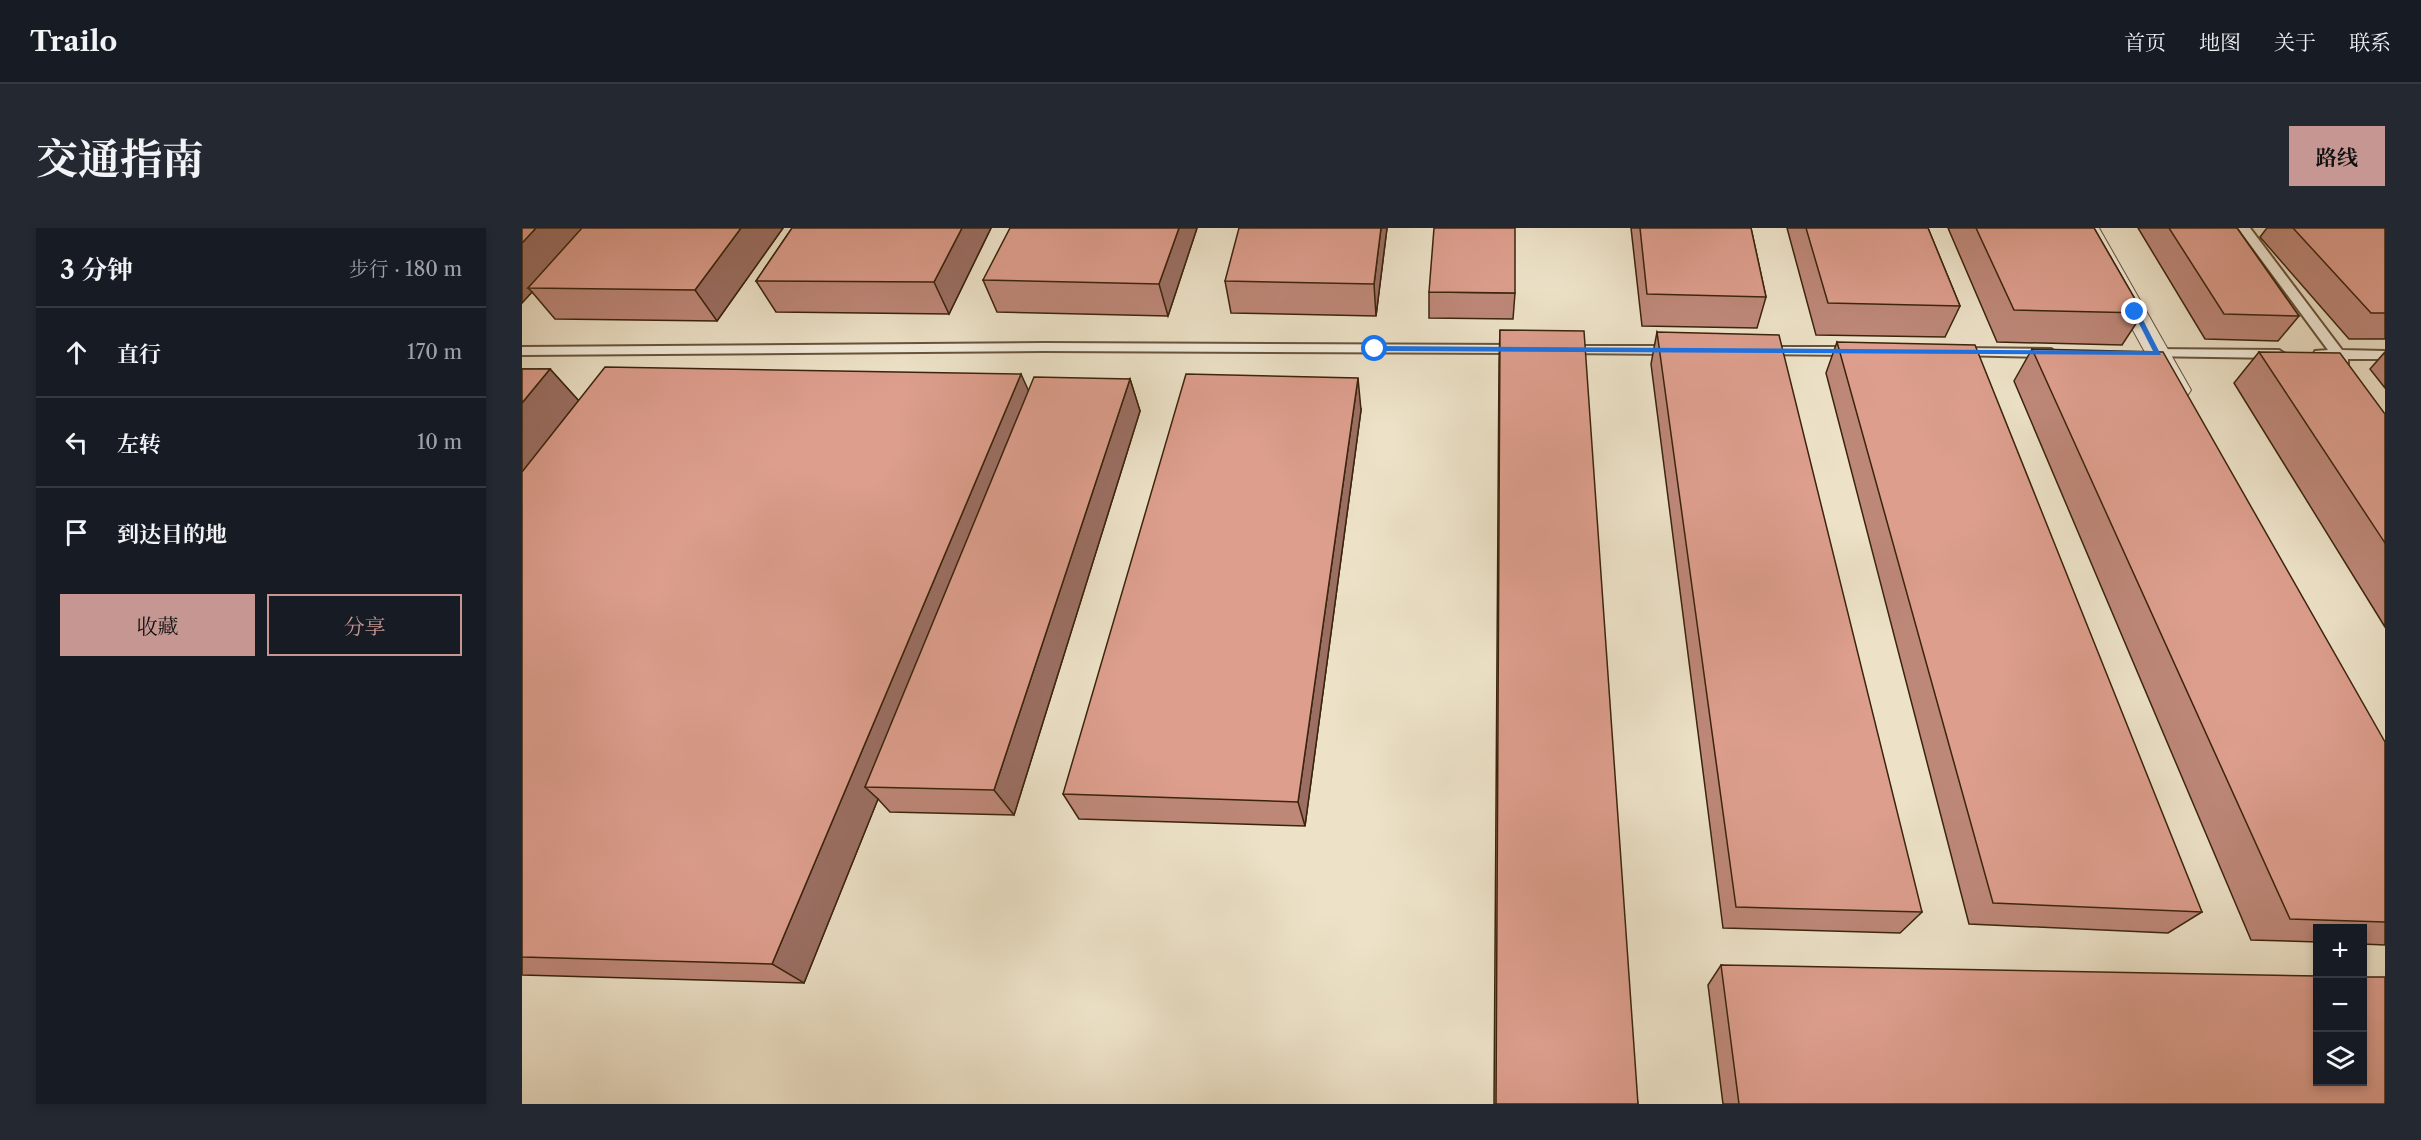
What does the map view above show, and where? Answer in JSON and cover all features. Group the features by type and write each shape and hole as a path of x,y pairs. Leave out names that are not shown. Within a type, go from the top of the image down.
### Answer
{"street":[{"path":"2088,228 2146,353 2193,416"}],"lane":[{"path":"2244,228 2352,372"},
{"path":"522,351 1042,347 1690,351"},
{"path":"1750,351 1870,352"},
{"path":"1942,352 2062,353"},
{"path":"2146,353 2385,355"}],"building":[{"path":"522,228 536,228 522,243"},
{"path":"582,228 741,228 695,290 528,288"},
{"path":"792,228 962,228 934,282 756,281"},
{"path":"1010,228 1179,228 1159,284 983,280"},
{"path":"1239,228 1381,228 1374,284 1225,281"},
{"path":"1434,228 1515,228 1515,293 1429,292"},
{"path":"1640,228 1751,228 1766,297 1647,294"},
{"path":"1806,228 1928,228 1960,306 1828,303"},
{"path":"1976,228 2094,228 2143,313 2014,310"},
{"path":"2169,228 2237,228 2299,316 2224,314"},
{"path":"2293,228 2385,228 2385,313 2371,313"},
{"path":"1500,330 1584,331 1638,1104 1496,1104"},
{"path":"1657,332 1779,335 1922,912 1736,907"},
{"path":"1837,342 1975,345 2202,912 1993,903"},
{"path":"2032,349 2163,352 2385,742 2385,922 2290,919"},
{"path":"2259,352 2340,353 2385,414 2385,543"},
{"path":"605,367 1021,374 772,964 522,957 522,472"},
{"path":"522,369 550,369 522,403"},
{"path":"1186,374 1358,378 1298,802 1063,794"},
{"path":"1034,377 1130,379 994,790 865,787"},
{"path":"1721,965 2313,976 2313,1086 2367,1086 2367,977 2385,977 2385,1104 1739,1104"}],"route":[{"path":"1375,349 2158,353 2135,312"}]}
